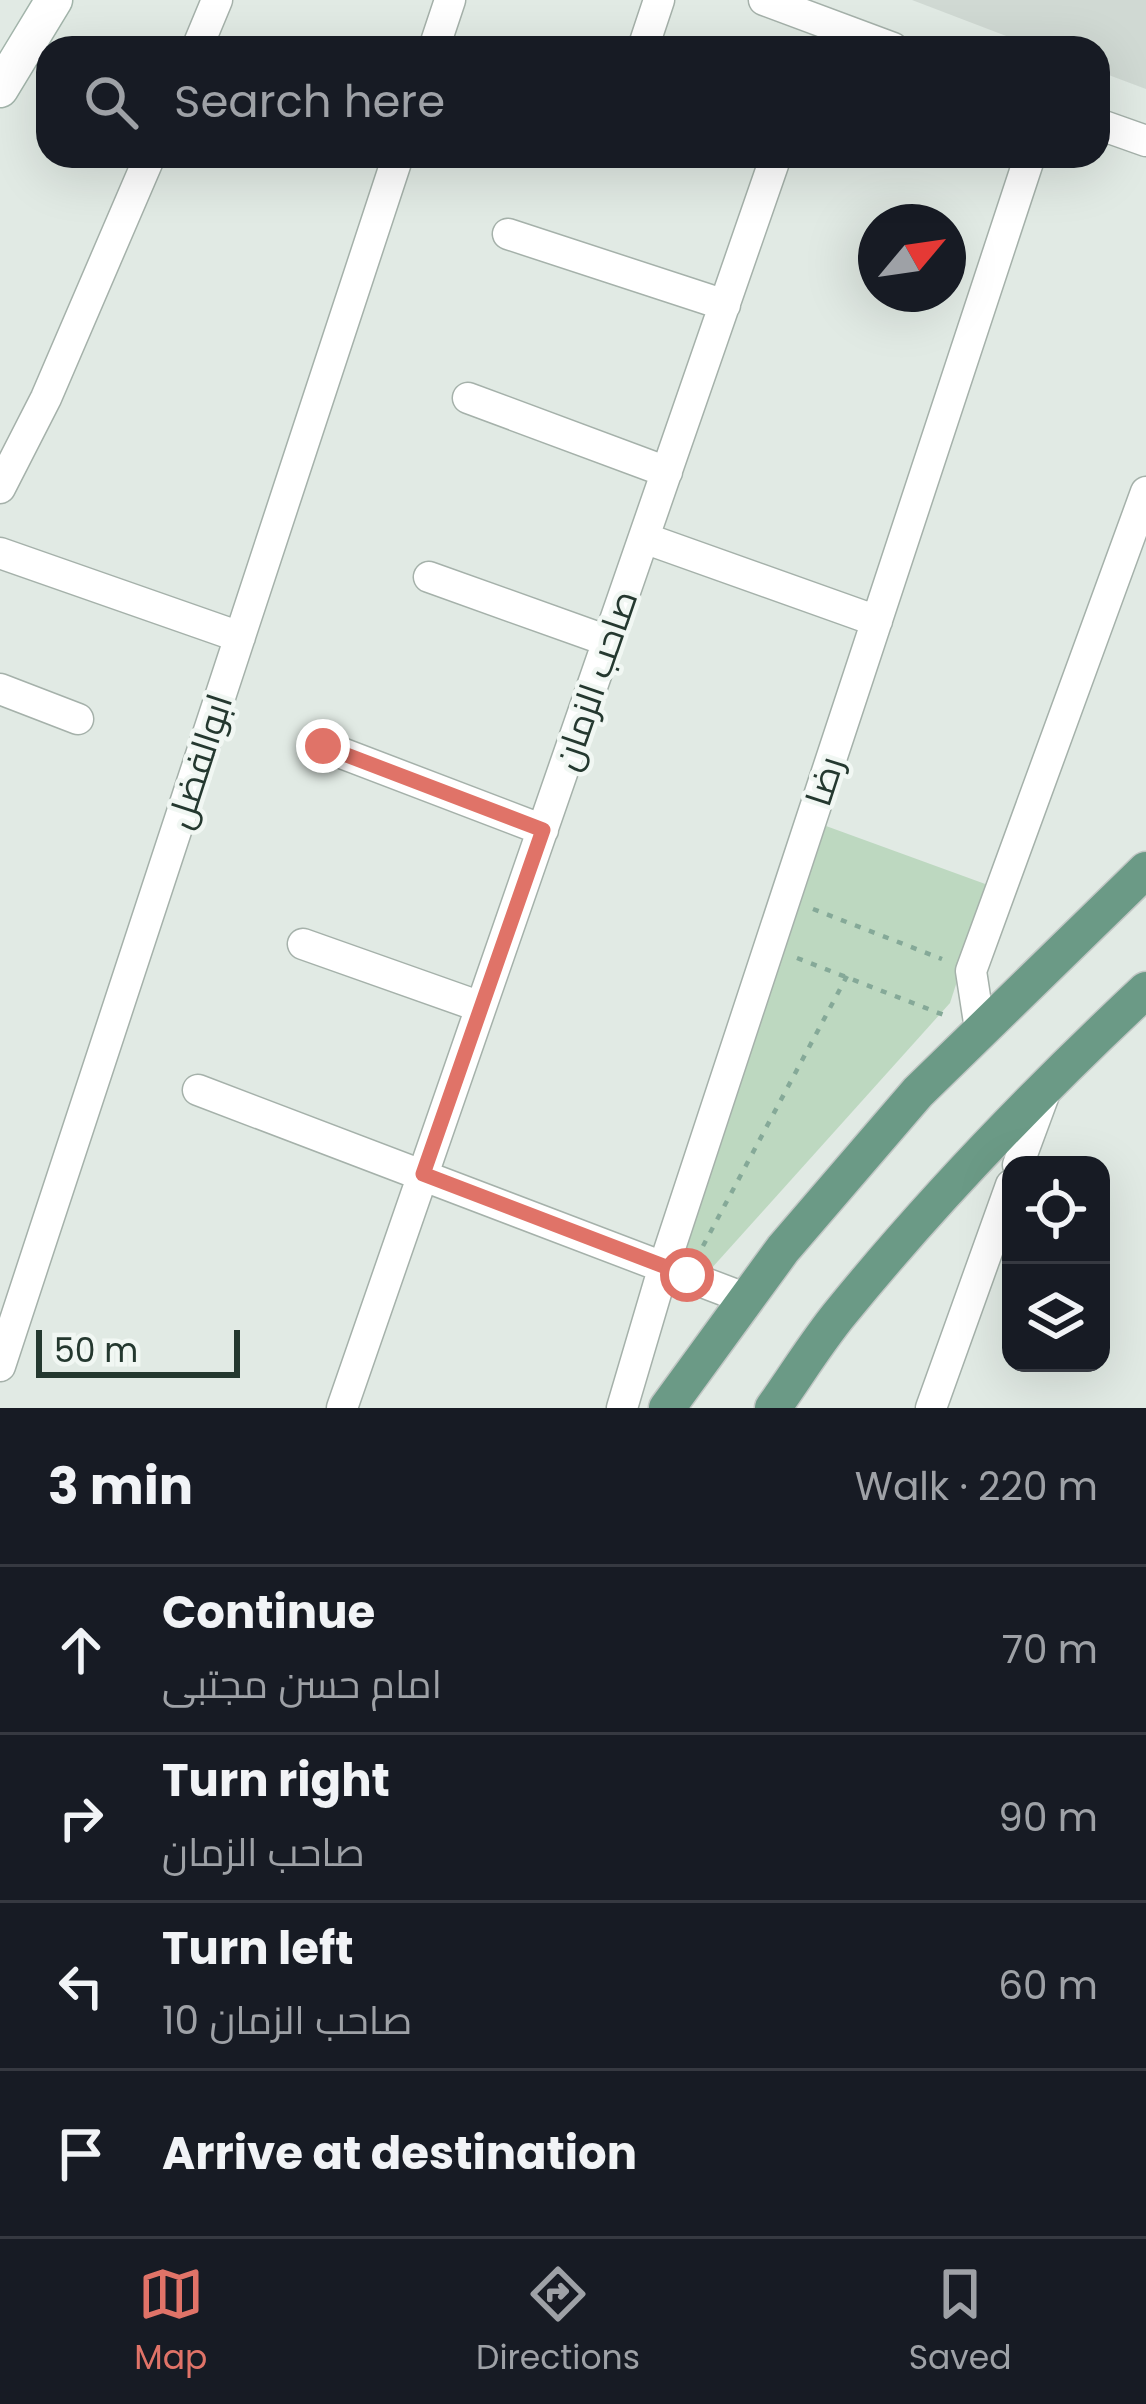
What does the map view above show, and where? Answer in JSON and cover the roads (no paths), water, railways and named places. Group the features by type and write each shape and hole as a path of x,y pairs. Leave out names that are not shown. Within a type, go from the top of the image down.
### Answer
{"main road":[{"path":"0,89 54,0"},
{"path":"667,1408 783,1249 919,1092 1146,870"},
{"path":"773,1408 841,1312 1047,1084 1146,991"}],"street":[{"path":"201,36 217,0"},
{"path":"438,36 450,0"},
{"path":"647,36 659,0"},
{"path":"764,0 818,35"},
{"path":"1110,128 1146,141"},
{"path":"0,488 46,398 145,168"},
{"name":"ابوالفضل","path":"0,1366 394,168"},
{"name":"صاحب الزمان","path":"342,1408 772,168"},
{"name":"رضا","path":"622,1408 676,1270 769,948 1026,168"},
{"path":"508,234 725,305"},
{"path":"468,398 667,472"},
{"path":"980,1029 971,971 1146,492"},
{"path":"644,538 877,621"},
{"path":"0,553 240,638"},
{"path":"429,577 608,641"},
{"path":"0,689 78,719"},
{"path":"323,746 543,830"},
{"path":"303,944 482,1007"},
{"path":"1021,1156 1047,1084"},
{"path":"199,1090 747,1299"},
{"path":"931,1408 1002,1210"}]}
